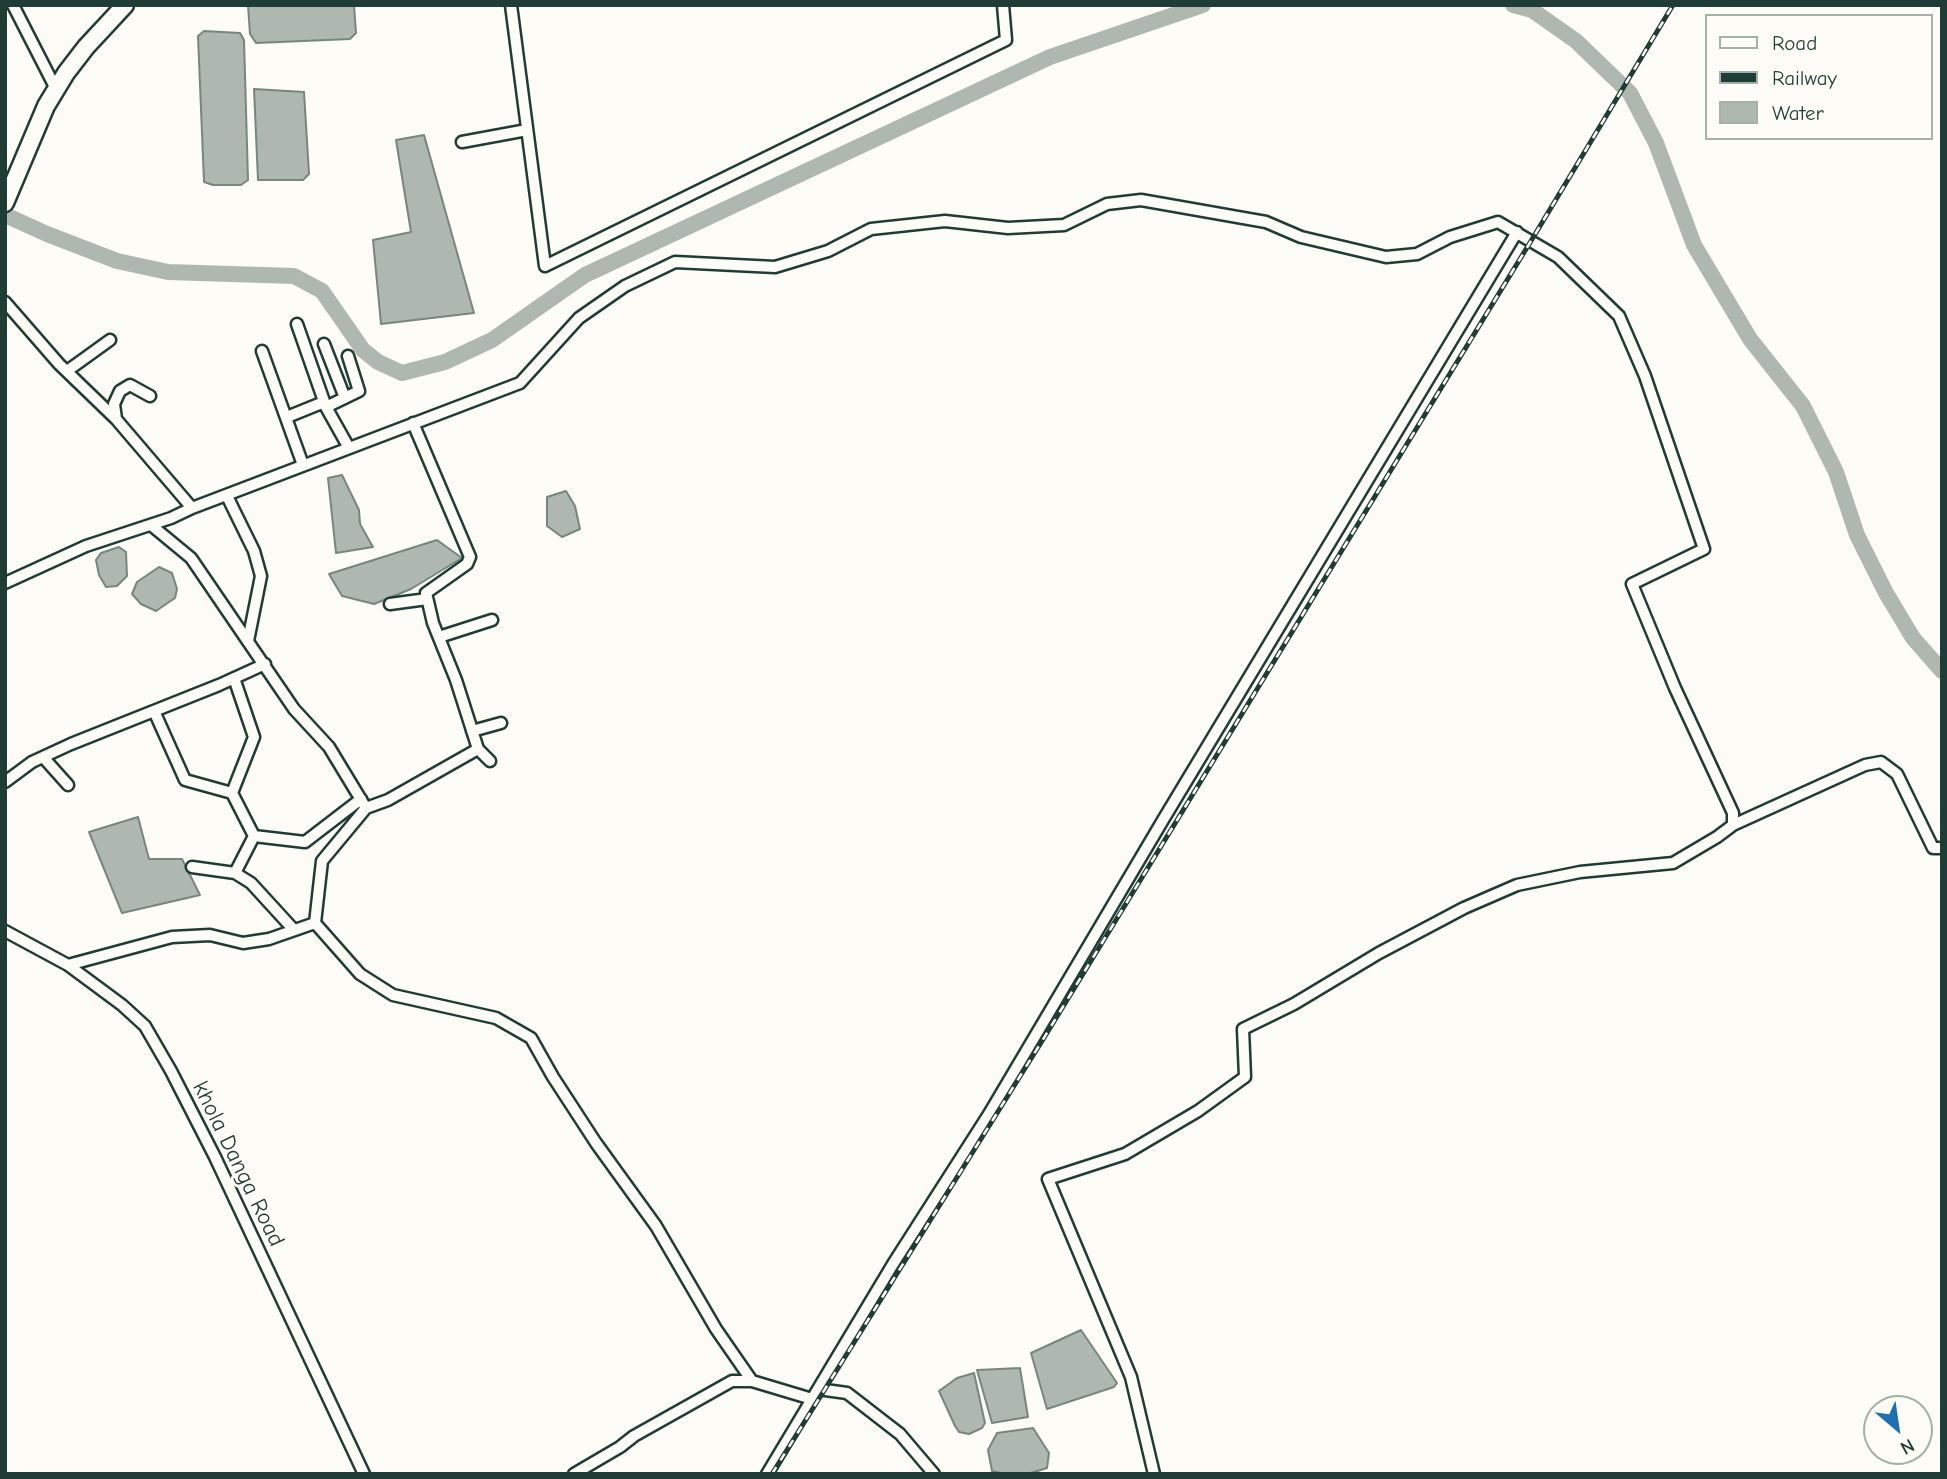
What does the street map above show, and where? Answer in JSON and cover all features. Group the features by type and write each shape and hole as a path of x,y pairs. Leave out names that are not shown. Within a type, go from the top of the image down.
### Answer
{"highway":[{"path":"7,199 46,106 56,89 86,47 125,5"}],"street":[{"path":"13,5 56,89"},
{"path":"511,5 545,266 1006,40 1003,5"},
{"path":"462,142 527,130"},
{"path":"5,583 86,546 171,518 520,383 579,318 625,286 675,262 775,267 828,251 871,229 945,220 1008,228 1064,225 1107,204 1141,200 1266,222 1301,237 1387,257 1417,254 1450,237 1498,222 1558,257 1619,316 1645,376 1704,549 1632,584 1675,688 1733,813 1733,825"},
{"path":"767,1474 893,1265 989,1114 1517,232"},
{"path":"5,302 67,371 116,419 192,508"},
{"path":"297,324 325,404 349,448"},
{"path":"67,371 110,340"},
{"path":"324,344 345,398"},
{"path":"262,351 303,465"},
{"path":"287,416 359,391 348,356"},
{"path":"116,419 114,404 120,391 130,385 150,396"},
{"path":"413,423 470,557 467,564 426,593 478,749 490,761"},
{"path":"227,496 254,551 261,576 248,641"},
{"path":"151,524 191,558 294,709 329,747 363,804"},
{"path":"390,604 427,598"},
{"path":"439,637 492,620"},
{"path":"5,782 43,757 265,664"},
{"path":"232,793 254,737 234,678"},
{"path":"153,711 186,780 232,793 254,836"},
{"path":"472,732 501,723"},
{"path":"254,836 304,842 363,804 388,800 478,749"},
{"path":"43,757 68,785"},
{"path":"1154,1474 1131,1377 1048,1179 1125,1154 1198,1111 1245,1077 1243,1029 1294,1004 1379,953 1464,908 1517,886 1580,872 1673,863 1733,825 1865,765 1881,762 1897,774 1933,848 1942,848"},
{"path":"363,804 322,861 315,923 360,974 393,995 496,1018 531,1038 589,1132 656,1226 716,1329 752,1381"},
{"path":"235,873 254,836"},
{"path":"192,867 235,873 251,883 294,930"},
{"path":"68,965 172,937 209,935 243,943 269,939 315,923"},
{"name":"khola Danga Road","path":"5,932 68,965 122,1005 145,1026 215,1157 364,1474"},
{"path":"574,1474 634,1436 732,1381 752,1381 812,1399"},
{"path":"818,1389 847,1393 900,1434 934,1474"}],"water":[{"path":"248,5 354,5 356,33 350,39 256,43 250,34"},
{"path":"204,31 240,33 244,40 248,180 241,185 213,185 204,182 198,36"},
{"path":"254,89 304,92 309,174 303,180 258,180"},
{"path":"424,135 474,313 381,324 373,240 411,232 396,140"},
{"path":"342,475 359,510 360,524 373,547 336,553 328,478"},
{"path":"566,491 575,506 580,529 562,537 547,526 547,497"},
{"path":"437,540 462,558 411,589 374,604 342,596 329,574"},
{"path":"119,547 126,552 127,576 117,586 106,587 99,575 96,560 101,553"},
{"path":"159,567 172,573 177,589 175,598 156,611 141,604 132,594 137,582"},
{"path":"138,817 149,859 182,859 200,895 122,913 89,832"},
{"path":"1081,1330 1117,1383 1114,1387 1047,1409 1031,1353"},
{"path":"1020,1368 1028,1417 992,1423 977,1370"},
{"path":"974,1373 985,1423 982,1428 969,1434 959,1432 939,1391 957,1378"},
{"path":"1033,1428 1049,1453 1047,1468 1028,1474 992,1471 988,1450 997,1433"}],"waterway":[{"path":"5,215 117,261 168,272 294,276 322,291 363,350 378,362 402,373 445,362 492,340 585,275 1050,57 1203,5"},
{"path":"1513,5 1532,10 1576,41 1630,93 1656,143 1694,245 1750,339 1803,406 1836,472 1857,535 1886,593 1913,638 1942,671"}],"railway":[{"path":"772,1474 1042,1041 1673,5"}]}
